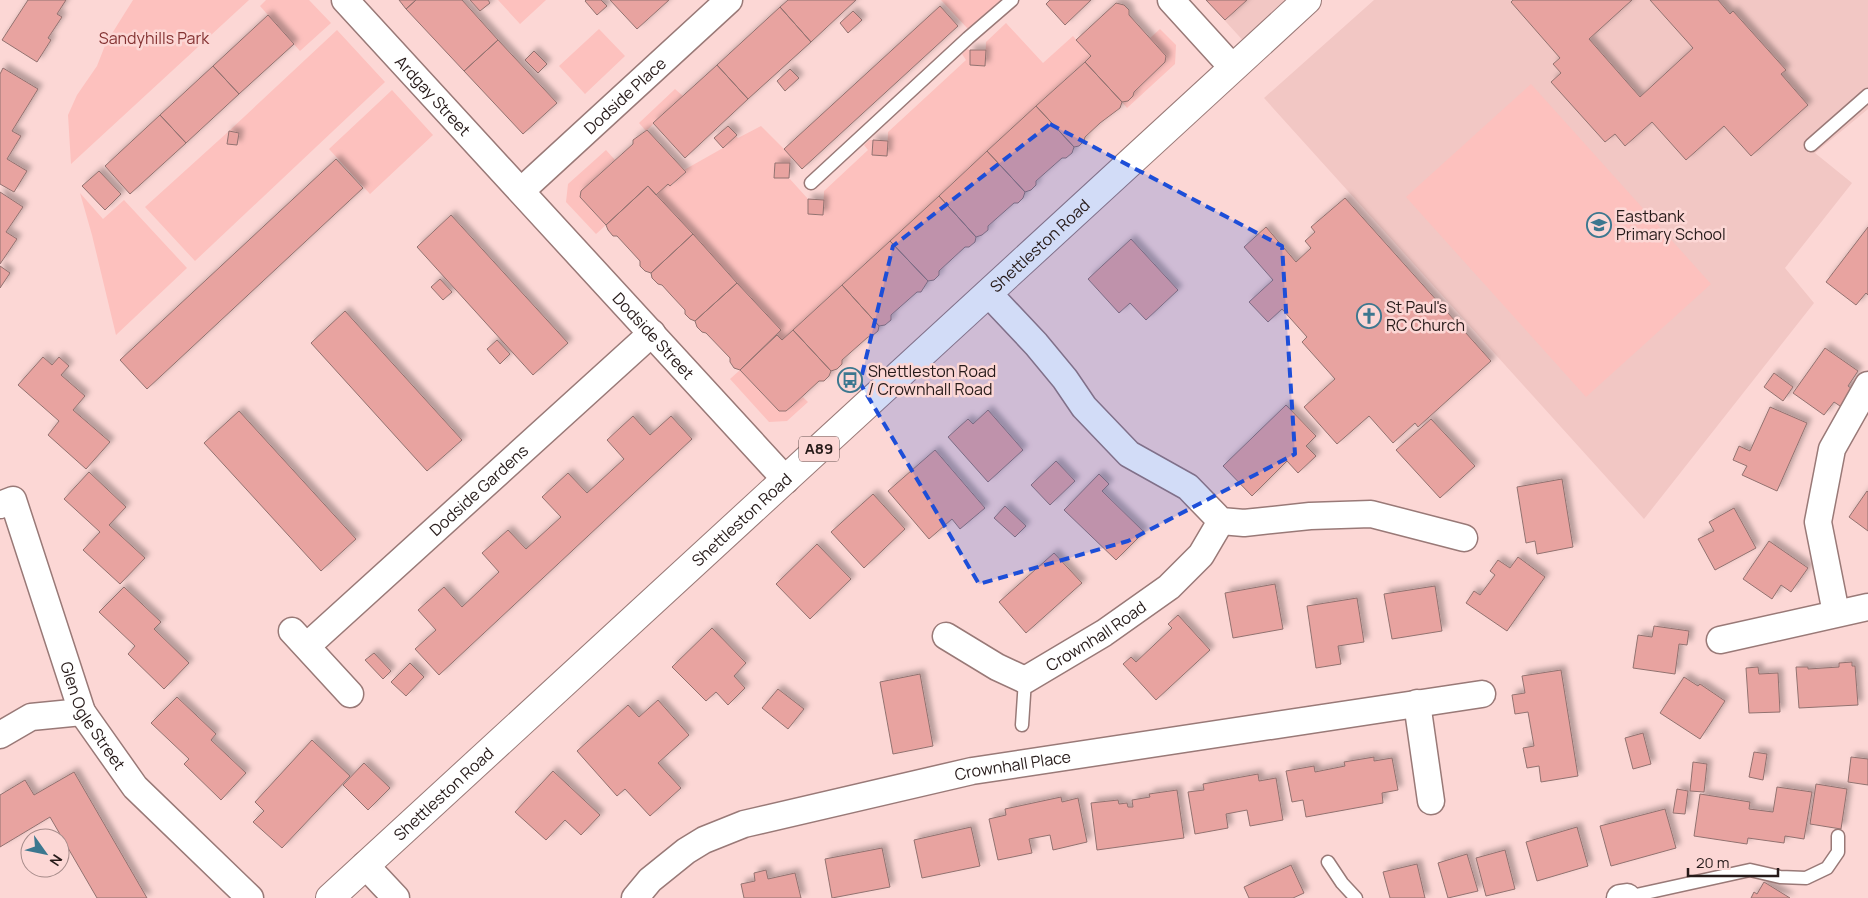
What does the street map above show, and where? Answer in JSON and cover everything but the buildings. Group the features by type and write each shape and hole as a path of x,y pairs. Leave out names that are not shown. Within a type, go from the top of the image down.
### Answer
{"main road":[{"name":"Shettleston Road","path":"330,898 1307,0"}],"street":[{"name":"Ardgay Street","path":"345,0 521,191"},
{"name":"Dodside Place","path":"521,191 729,0"},
{"path":"1170,0 1232,67"},
{"name":"Dodside Street","path":"521,191 786,480"},
{"path":"988,293 1042,351 1065,379 1084,407 1128,454 1188,487 1221,521 1244,522 1310,516 1370,514 1464,538"},
{"name":"Dodside Gardens","path":"350,694 300,638 652,333"},
{"path":"1836,613 1818,522 1832,449 1868,385"},
{"name":"Glen Ogle Street","path":"0,505 13,500 82,712 135,787 250,898"},
{"name":"Crownhall Road","path":"1025,680 1104,632 1169,587 1201,555 1221,521"},
{"path":"1720,640 1868,607"},
{"path":"946,636 997,667 1025,680"},
{"name":"Crownhall Place","path":"635,898 650,880 686,850 704,840 744,824 972,771 1482,694"},
{"path":"1417,703 1431,801"},
{"path":"0,735 31,717 82,712"},
{"path":"365,865 396,898"}],"lane":[{"path":"811,182 1012,0"},
{"path":"1810,145 1868,95"},
{"path":"1022,725 1025,680"},
{"path":"1625,898 1750,870 1780,877 1806,878 1827,868 1838,852 1838,836"},
{"path":"1328,862 1342,883 1356,898"}],"highlighted area":[{"path":"1050,124 1282,246 1295,454 1128,541 979,584 860,383 893,246"}],"shaded area":[{"path":"1206,0 1299,0 1248,46"},
{"name":"Eastbank Primary School","path":"1374,0 1868,0 1868,109 1815,153 1852,183 1785,268 1814,303 1644,519 1264,98"}],"green space":[{"name":"Sandyhills Park","path":"133,0 249,0 71,164 68,115 77,95 97,66 106,43"},
{"path":"266,0 309,0 331,23 300,51 260,6"},
{"path":"498,0 546,0 520,24"},
{"path":"941,0 1001,0 968,29"},
{"path":"1006,23 1043,63 1073,36 1091,56 782,340 777,335 781,330 656,195 668,184 671,186 686,172 684,170 723,148 736,136 738,138 761,126 791,156 790,163 775,163 774,178 789,178 808,199 808,214 823,215 824,191 868,150 864,145 869,140 873,140 872,155 887,156 888,132 966,60 962,54 967,49 970,50 970,65 985,66 986,42"},
{"path":"599,29 625,56 585,94 559,66"},
{"path":"1160,29 1176,45 1175,64 1127,108 1122,102 1128,101 1134,92 1165,62 1165,56 1150,38"},
{"path":"337,30 385,82 195,261 145,207"},
{"path":"1531,84 1711,284 1586,397 1406,197"},
{"path":"675,89 683,96 646,131 639,123"},
{"path":"392,90 433,135 370,194 329,149"},
{"path":"606,150 615,160 581,191 580,197 606,225 596,234 566,202 568,184"},
{"path":"80,193 103,219 124,200 187,268 116,335 92,235"},
{"path":"740,370 779,411 786,411 803,397 808,402 787,421 769,422 730,379"}],"place":[{"name":"Eastbank Primary School","path":"1599,225"},
{"name":"St Paul's RC Church","path":"1369,316"},
{"name":"Shettleston Road / Crownhall Road","path":"850,380"}]}
